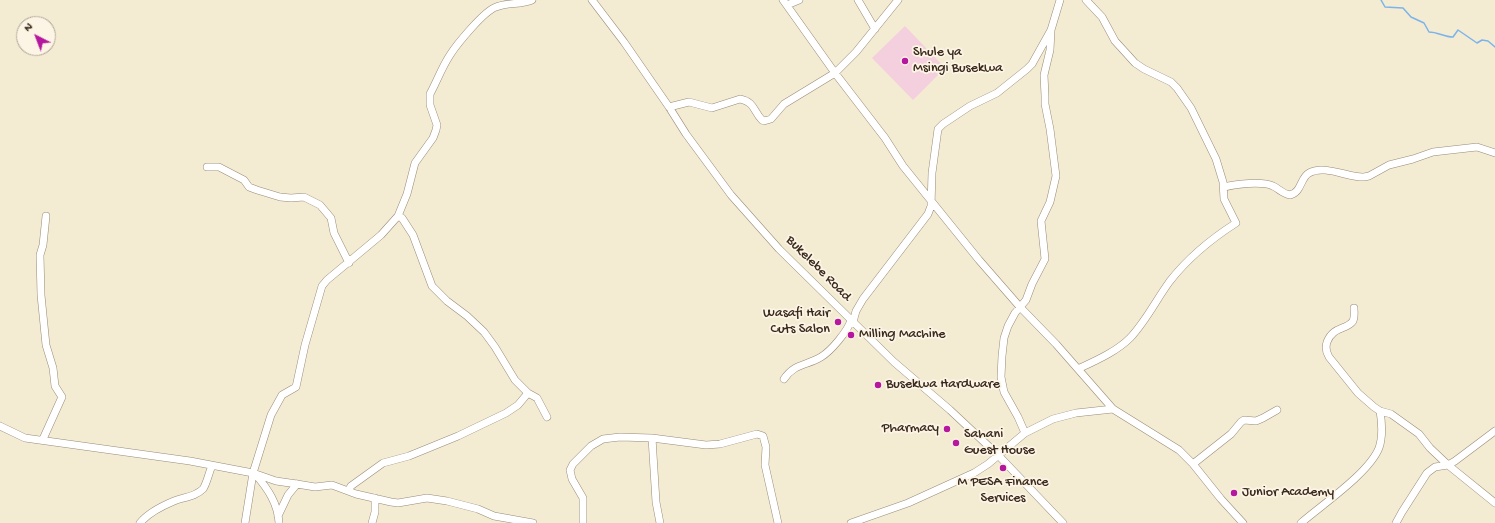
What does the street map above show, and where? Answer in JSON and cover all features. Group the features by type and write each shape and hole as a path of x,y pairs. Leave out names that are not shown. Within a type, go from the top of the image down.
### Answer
{"street":[{"path":"245,523 254,473 271,415 276,403 282,395 296,387 305,345 320,291 327,280 381,235 398,216 415,163 433,138 436,130 437,125 429,100 430,94 450,54 475,24 491,9 532,0"},
{"name":"Bukelebe Road","path":"592,0 624,42 669,106 686,134 731,195 779,249 894,362 950,410 998,456 1063,523"},
{"path":"799,0 785,2 835,73 876,126 903,166 979,260 1113,409 1172,445 1193,464 1221,499 1243,523"},
{"path":"858,0 875,29"},
{"path":"669,106 689,102 712,108 740,99 745,100 754,107 762,120 768,120 775,115 784,104 835,73 856,52 898,0"},
{"path":"784,379 795,367 827,352 848,328 863,299 930,210 932,173 938,129 947,121 970,106 997,94 1032,64 1051,30 1060,0"},
{"path":"1078,369 1116,349 1129,338 1152,310 1178,271 1209,242 1236,223 1224,199 1224,187 1216,159 1197,119 1177,88 1171,82 1149,72 1136,63 1115,41 1102,17 1086,0"},
{"path":"1024,433 1018,417 1007,398 1001,377 1004,338 1012,318 1026,300 1032,284 1046,259 1041,221 1050,202 1056,176 1045,104 1044,73 1050,50 1051,30"},
{"path":"1224,187 1232,185 1265,184 1271,185 1285,194 1290,195 1297,191 1306,175 1311,171 1329,171 1364,177 1369,176 1389,165 1429,153 1477,147 1495,153"},
{"path":"207,167 219,167 244,180 249,187 257,190 280,197 304,197 320,205 331,218 334,233 349,263"},
{"path":"43,440 62,397 55,386 53,368 46,345 41,295 40,254 43,245 46,216"},
{"path":"398,216 402,218 413,235 432,286 484,332 495,347 512,376 528,394 537,398 547,417"},
{"path":"1354,308 1353,321 1335,330 1331,334 1326,347 1326,353 1355,391 1380,411 1387,412 1419,434 1448,465 1495,503"},
{"path":"348,491 351,486 383,463 409,456 458,436 506,413 518,405 528,394"},
{"path":"851,523 901,506 964,478 981,469 1024,433 1053,419 1094,410 1113,409"},
{"path":"1193,464 1231,434 1244,420 1256,420 1263,418 1277,410"},
{"path":"1301,523 1360,473 1374,458 1381,438 1382,424 1380,411"},
{"path":"0,426 25,438 190,461 254,473 276,481 315,486 332,486 356,494 398,503 427,498 447,501 478,509 494,516 533,523"},
{"path":"1396,523 1425,476 1435,468 1448,465 1471,450 1495,431"},
{"path":"583,523 583,498 572,479 570,472 573,464 591,446 603,439 620,437 652,438 706,446 720,444 757,434 761,435 766,447 766,465 778,523"},
{"path":"652,438 656,502 660,523"},
{"path":"140,523 160,508 175,500 192,496 199,492 205,485 212,466"},
{"path":"254,473 266,486 273,500 279,519"},
{"path":"279,519 288,495 297,484"},
{"path":"372,523 375,512 375,498"}],"shaded area":[{"path":"905,26 945,68 913,100 872,58"}],"waterway":[{"path":"1381,0 1385,7 1403,8 1411,17 1424,23 1429,32 1453,37 1458,30 1477,43 1482,40 1488,41 1495,47"}],"place":[{"name":"Shule ya Msingi Busekwa","path":"905,61"},
{"name":"Wasafi Hair Cuts Salon","path":"838,322"},
{"name":"Milling Machine","path":"851,335"},
{"name":"Busekwa Hardware","path":"878,385"},
{"name":"Pharmacy","path":"947,429"},
{"name":"Sahani Guest House","path":"956,443"},
{"name":"M PESA Finance Services","path":"1003,468"},
{"name":"Junior Academy","path":"1234,493"}]}
